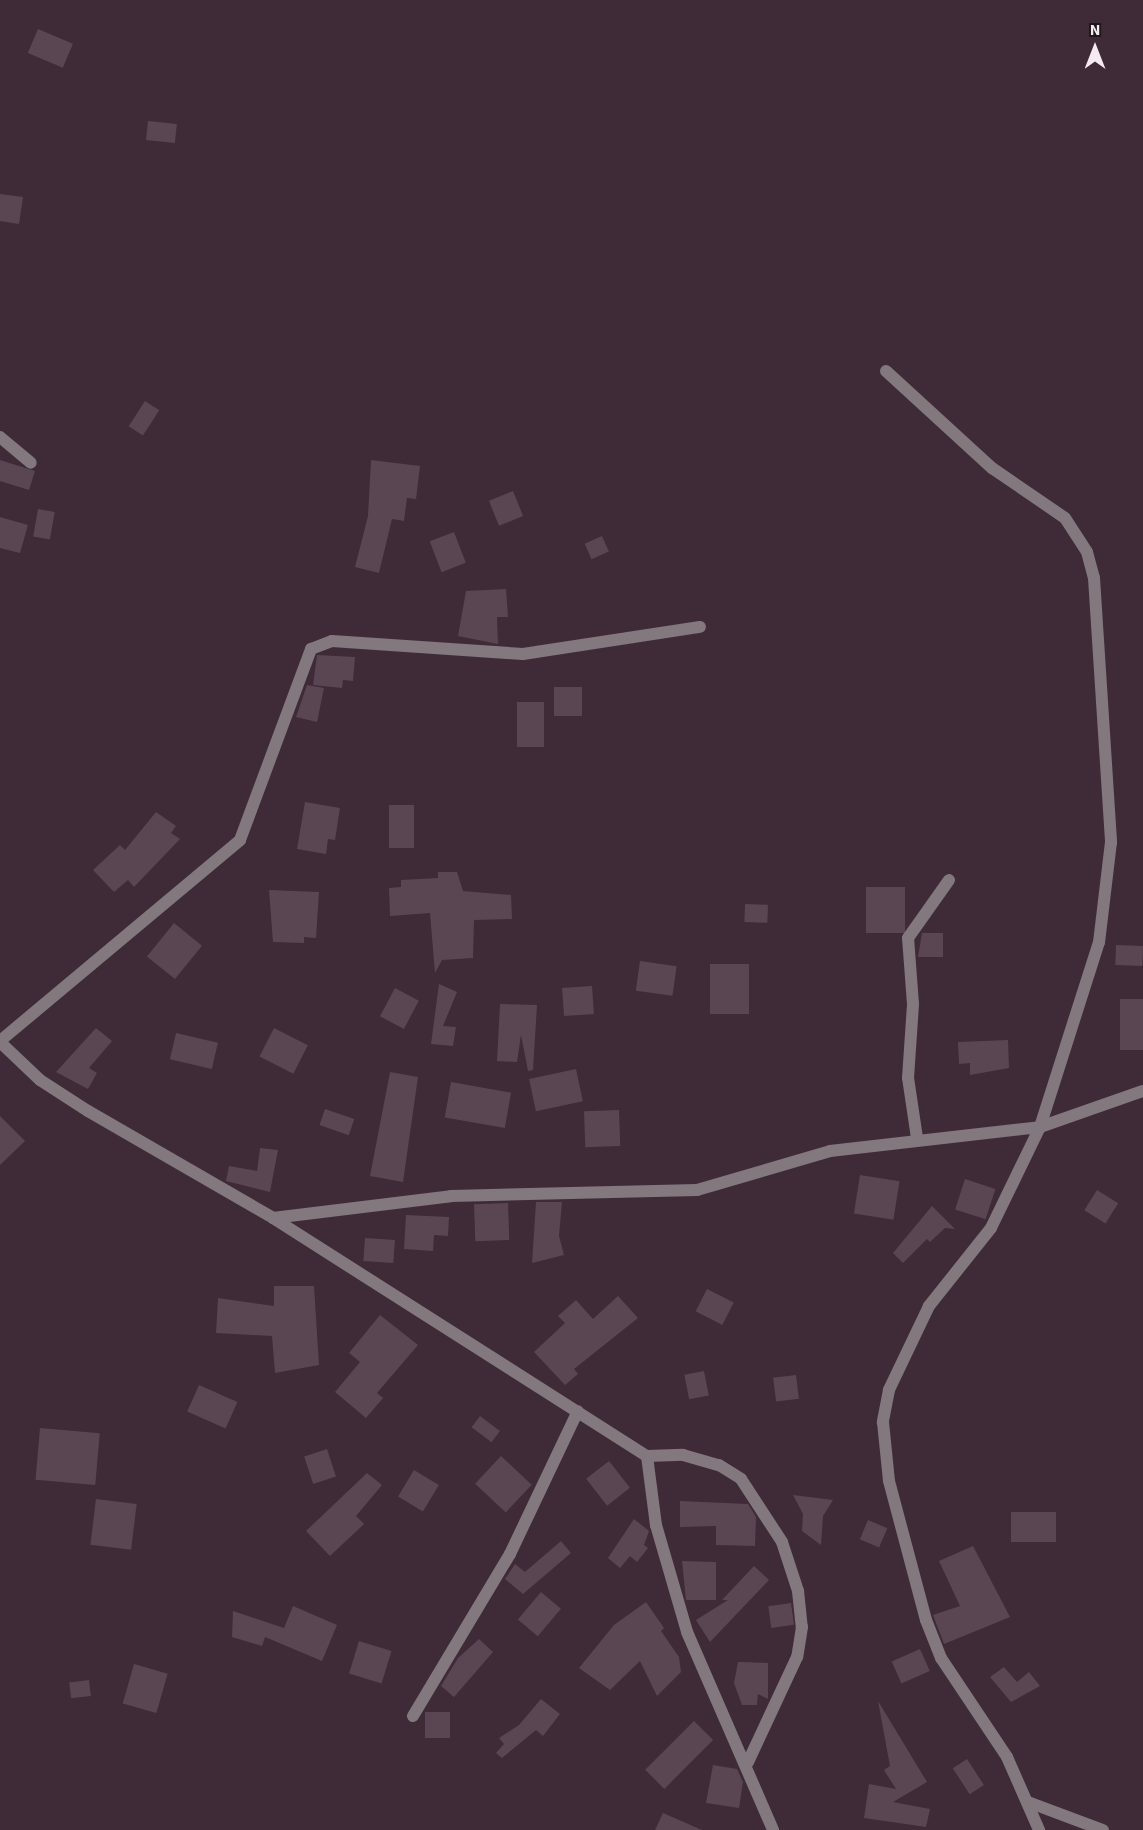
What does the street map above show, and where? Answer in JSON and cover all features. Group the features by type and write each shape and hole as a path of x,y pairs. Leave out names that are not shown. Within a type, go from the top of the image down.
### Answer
{"street":[{"path":"886,371 992,468 1065,518 1087,552 1094,578 1111,842 1108,892 1073,1035 1040,1127 991,1228 929,1306 889,1390 882,1444 926,1620 941,1658 1007,1757 1039,1830"},
{"path":"0,437 31,463"},
{"path":"700,627 523,654 332,641 311,649 240,840 0,1042 40,1080 78,1105 273,1218 647,1456 683,1455 718,1464 741,1479 782,1542 798,1591 802,1627 797,1657 748,1762"},
{"path":"917,1138 908,1078 913,1004 908,938 949,880"},
{"path":"273,1218 451,1196 697,1190 830,1150 917,1138 1040,1127 1143,1091"},
{"path":"413,1716 510,1554 578,1411"},
{"path":"647,1456 656,1525 687,1632 748,1762 772,1830"},
{"path":"1028,1802 1103,1830"}],"building":[{"path":"38,29 73,44 63,68 28,53"},
{"path":"148,121 177,124 175,143 146,140"},
{"path":"0,194 23,197 19,224 0,221"},
{"path":"145,401 159,410 143,435 129,426"},
{"path":"0,460 35,471 29,490 0,481"},
{"path":"371,460 420,466 416,499 407,498 404,521 392,519 379,573 355,567 368,516"},
{"path":"513,491 523,516 499,526 489,501"},
{"path":"38,509 55,512 50,540 33,537"},
{"path":"0,517 28,525 20,553 0,548"},
{"path":"454,532 466,563 442,572 430,541"},
{"path":"602,536 609,552 592,559 585,544"},
{"path":"506,589 508,617 497,617 498,644 458,636 466,591"},
{"path":"317,655 355,657 353,681 343,680 342,688 313,685"},
{"path":"307,685 324,688 317,722 296,717"},
{"path":"554,687 582,687 582,716 554,716"},
{"path":"517,702 544,702 544,747 517,747"},
{"path":"305,802 340,808 335,840 328,839 326,854 297,849"},
{"path":"389,805 414,805 414,848 389,848"},
{"path":"156,812 176,826 171,833 180,839 134,887 128,880 114,892 93,870 120,845 125,850"},
{"path":"438,872 457,872 463,891 511,895 512,919 474,920 473,958 442,960 435,973 430,913 390,916 389,888 401,887 401,880 438,878"},
{"path":"866,887 905,887 905,933 866,933"},
{"path":"269,890 319,892 316,938 304,937 304,943 273,942"},
{"path":"745,904 768,905 767,923 744,922"},
{"path":"174,923 202,946 175,979 147,956"},
{"path":"922,933 943,933 943,957 918,957"},
{"path":"1116,945 1143,946 1142,966 1115,965"},
{"path":"640,961 677,966 672,996 636,991"},
{"path":"710,964 749,964 749,1014 710,1014"},
{"path":"439,984 457,992 443,1026 456,1027 453,1046 431,1044"},
{"path":"592,986 594,1014 564,1016 562,988"},
{"path":"395,988 419,1001 404,1029 380,1016"},
{"path":"1120,999 1143,999 1143,1050 1120,1050"},
{"path":"500,1004 537,1005 533,1070 528,1071 521,1035 517,1062 497,1061"},
{"path":"96,1028 112,1041 89,1068 97,1073 88,1089 56,1072"},
{"path":"274,1028 308,1045 293,1074 259,1057"},
{"path":"176,1033 218,1043 212,1069 170,1059"},
{"path":"1008,1040 1009,1068 970,1075 970,1063 959,1064 958,1042"},
{"path":"576,1069 583,1101 536,1111 529,1079"},
{"path":"390,1072 418,1077 403,1182 370,1176"},
{"path":"451,1082 511,1093 505,1128 445,1117"},
{"path":"325,1109 354,1119 349,1135 319,1125"},
{"path":"619,1110 620,1146 585,1147 584,1111"},
{"path":"0,1116 25,1141 0,1165"},
{"path":"260,1148 278,1150 270,1192 226,1181 229,1166 257,1171"},
{"path":"860,1175 900,1181 893,1220 854,1214"},
{"path":"965,1179 995,1189 986,1219 955,1209"},
{"path":"1097,1190 1118,1203 1105,1224 1084,1210"},
{"path":"536,1202 562,1202 559,1236 564,1255 532,1263"},
{"path":"508,1203 509,1240 475,1241 474,1204"},
{"path":"932,1206 955,1229 945,1228 930,1242 927,1239 903,1263 893,1253"},
{"path":"406,1215 449,1217 448,1236 434,1235 433,1251 404,1249"},
{"path":"365,1238 395,1240 393,1263 363,1261"},
{"path":"274,1286 314,1286 319,1365 275,1373 272,1336 216,1333 218,1298 274,1306"},
{"path":"707,1289 734,1303 722,1325 696,1311"},
{"path":"618,1296 638,1318 574,1369 578,1374 565,1385 534,1352 565,1323 558,1316 576,1300 593,1319"},
{"path":"380,1315 418,1345 377,1393 383,1398 366,1418 335,1392 360,1362 349,1353"},
{"path":"704,1371 709,1396 689,1399 684,1375"},
{"path":"796,1375 799,1399 776,1402 773,1378"},
{"path":"199,1385 237,1402 226,1429 187,1411"},
{"path":"480,1416 500,1431 492,1442 472,1427"},
{"path":"40,1428 100,1433 95,1485 35,1480"},
{"path":"327,1449 336,1477 313,1484 304,1456"},
{"path":"501,1456 532,1485 506,1512 475,1484"},
{"path":"609,1461 630,1488 607,1506 586,1479"},
{"path":"414,1470 439,1485 423,1512 398,1497"},
{"path":"367,1473 382,1485 356,1516 364,1524 330,1556 306,1531"},
{"path":"793,1495 833,1500 823,1516 821,1545 802,1531 803,1514"},
{"path":"96,1499 137,1504 131,1550 90,1545"},
{"path":"680,1501 748,1504 756,1517 755,1546 716,1545 716,1526 680,1527"},
{"path":"1011,1512 1056,1512 1056,1542 1011,1542"},
{"path":"634,1519 649,1531 644,1545 648,1548 637,1562 630,1556 620,1568 608,1558"},
{"path":"868,1520 887,1528 879,1548 860,1539"},
{"path":"561,1541 571,1553 523,1594 505,1579 515,1564 525,1572"},
{"path":"973,1546 1010,1617 944,1644 933,1615 960,1606 939,1561"},
{"path":"682,1561 716,1562 716,1600 686,1600"},
{"path":"754,1566 769,1580 710,1642 696,1620 728,1600 722,1600"},
{"path":"541,1592 561,1609 538,1636 518,1620"},
{"path":"646,1602 664,1628 661,1631 679,1657 681,1672 657,1696 640,1661 610,1690 579,1668 614,1625"},
{"path":"791,1603 794,1625 771,1628 768,1606"},
{"path":"293,1606 337,1625 322,1661 265,1637 262,1646 232,1637 233,1611 284,1628"},
{"path":"479,1639 493,1652 454,1697 441,1686 458,1658"},
{"path":"359,1641 392,1651 382,1683 349,1674"},
{"path":"920,1649 930,1671 901,1684 892,1662"},
{"path":"738,1662 768,1663 768,1699 758,1694 757,1705 742,1705 734,1683"},
{"path":"134,1664 168,1674 156,1713 123,1703"},
{"path":"1004,1667 1017,1682 1029,1672 1040,1686 1011,1702 990,1677"},
{"path":"89,1680 91,1696 71,1698 69,1682"},
{"path":"541,1699 560,1714 543,1736 536,1730 502,1758 496,1753 504,1744 499,1738 519,1725"},
{"path":"878,1701 927,1782 893,1802 930,1809 926,1827 864,1818 869,1784 896,1789 884,1770 890,1766"},
{"path":"425,1712 450,1712 450,1738 425,1738"},
{"path":"694,1721 713,1740 664,1789 645,1770"},
{"path":"967,1759 984,1785 970,1794 953,1768"},
{"path":"713,1765 737,1769 743,1782 739,1808 706,1803"},
{"path":"663,1813 702,1830 655,1830"}]}
